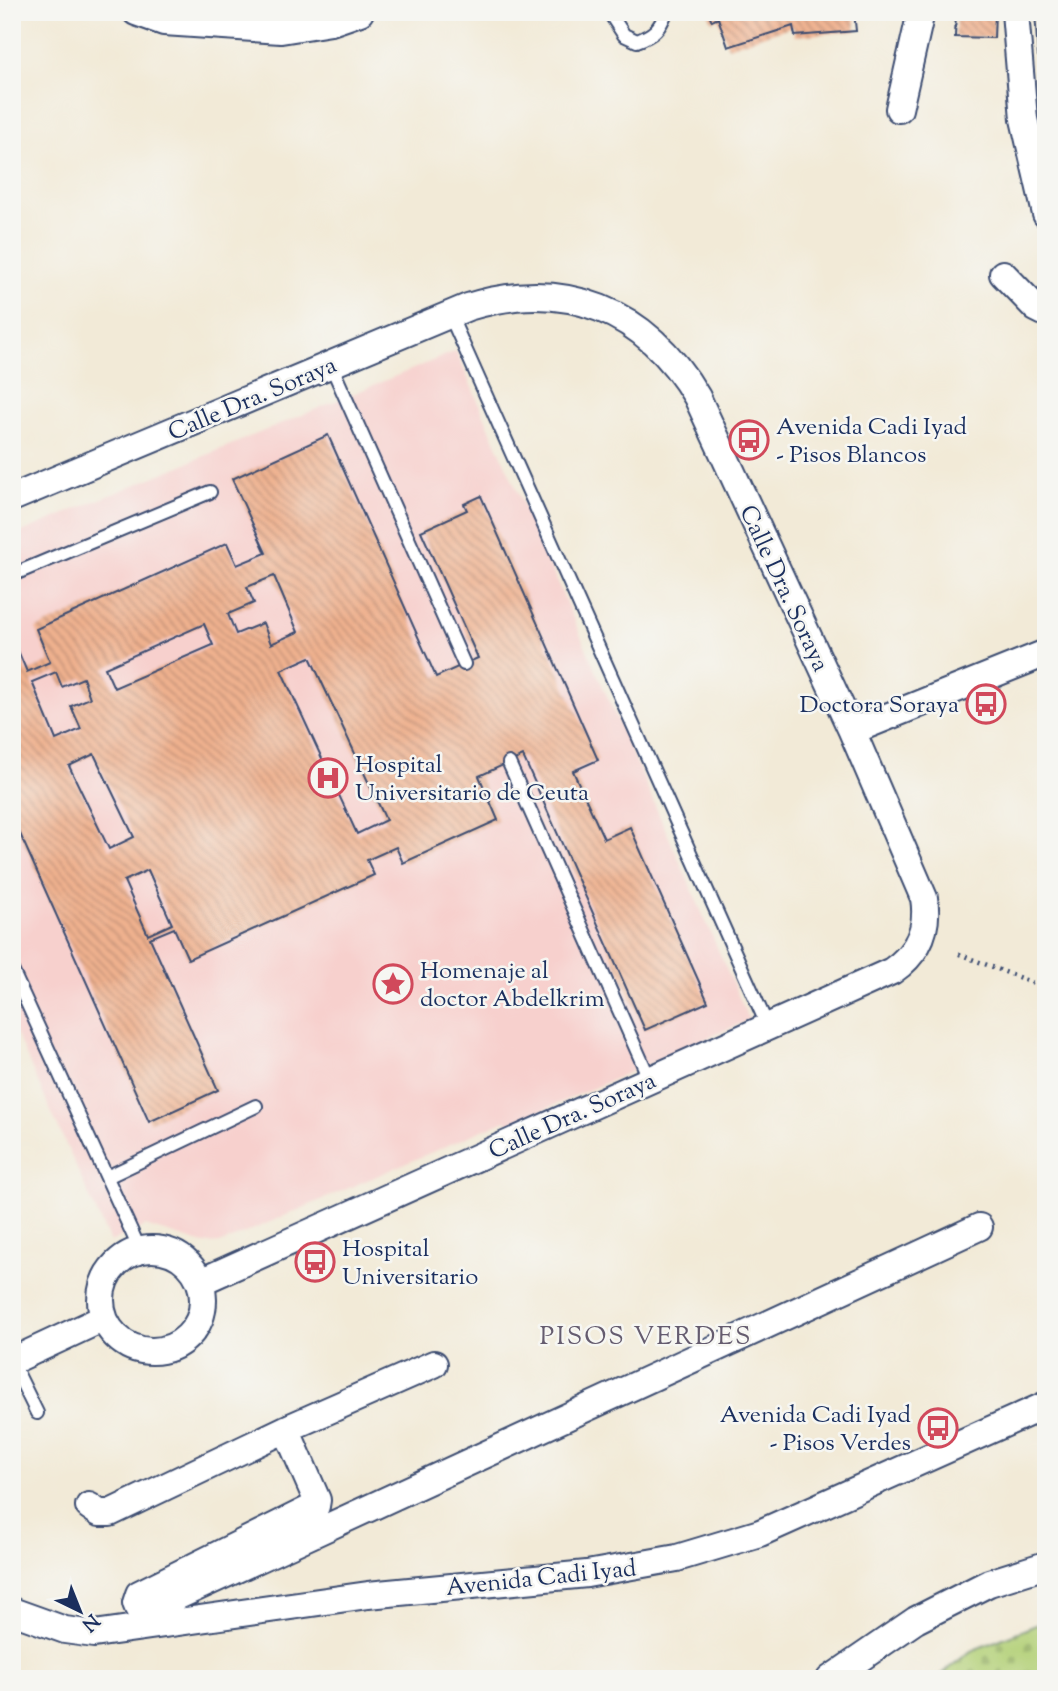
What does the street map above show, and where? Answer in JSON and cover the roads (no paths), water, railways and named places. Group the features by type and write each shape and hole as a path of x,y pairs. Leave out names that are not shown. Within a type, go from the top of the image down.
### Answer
{"street":[{"path":"136,12 164,22 281,30 331,22 360,12"},
{"path":"900,109 921,12"},
{"path":"1015,12 1024,119 1046,214"},
{"path":"1003,274 1036,308 1046,313"},
{"name":"Calle Dra. Soraya","path":"12,498 490,300 512,296 558,296 602,308 626,320 667,353 697,397 852,731 925,898 923,934 911,955 892,971 200,1282"},
{"path":"852,731 1046,653"},
{"path":"286,1429 317,1500 316,1506 139,1594 136,1603 138,1608 148,1610 979,1227"},
{"path":"140,1250 169,1252 183,1259 200,1282 203,1297 195,1328 184,1340 170,1348 154,1351 123,1343 112,1332 104,1318 102,1290 107,1276 126,1255 140,1250"},
{"path":"12,1362 104,1318"},
{"path":"89,1506 99,1513 110,1513 286,1429 434,1364"},
{"name":"Avenida Cadi Iyad","path":"12,1611 65,1630 94,1634 368,1595 632,1568 698,1553 760,1533 1046,1405"},
{"path":"830,1679 916,1620 989,1583 1046,1565"}],"lane":[{"path":"608,12 624,35 637,41 652,35 662,24 666,12"},
{"path":"450,315 768,1027"},
{"path":"331,365 464,664"},
{"path":"12,575 210,492"},
{"path":"509,762 650,1080"},
{"path":"12,970 140,1250"},
{"path":"107,1177 256,1105"},
{"path":"12,1362 37,1413"}],"place":[{"name":"Avenida Cadi Iyad - Pisos Blancos","path":"749,440"},
{"name":"Doctora Soraya","path":"986,704"},
{"name":"Hospital Universitario de Ceuta","path":"328,778"},
{"name":"Homenaje al doctor Abdelkrim","path":"393,984"},
{"name":"Hospital Universitario","path":"315,1262"},
{"name":"Avenida Cadi Iyad - Pisos Verdes","path":"938,1428"}],"district":[{"name":"PISOS VERDES","path":"646,1335"}]}
